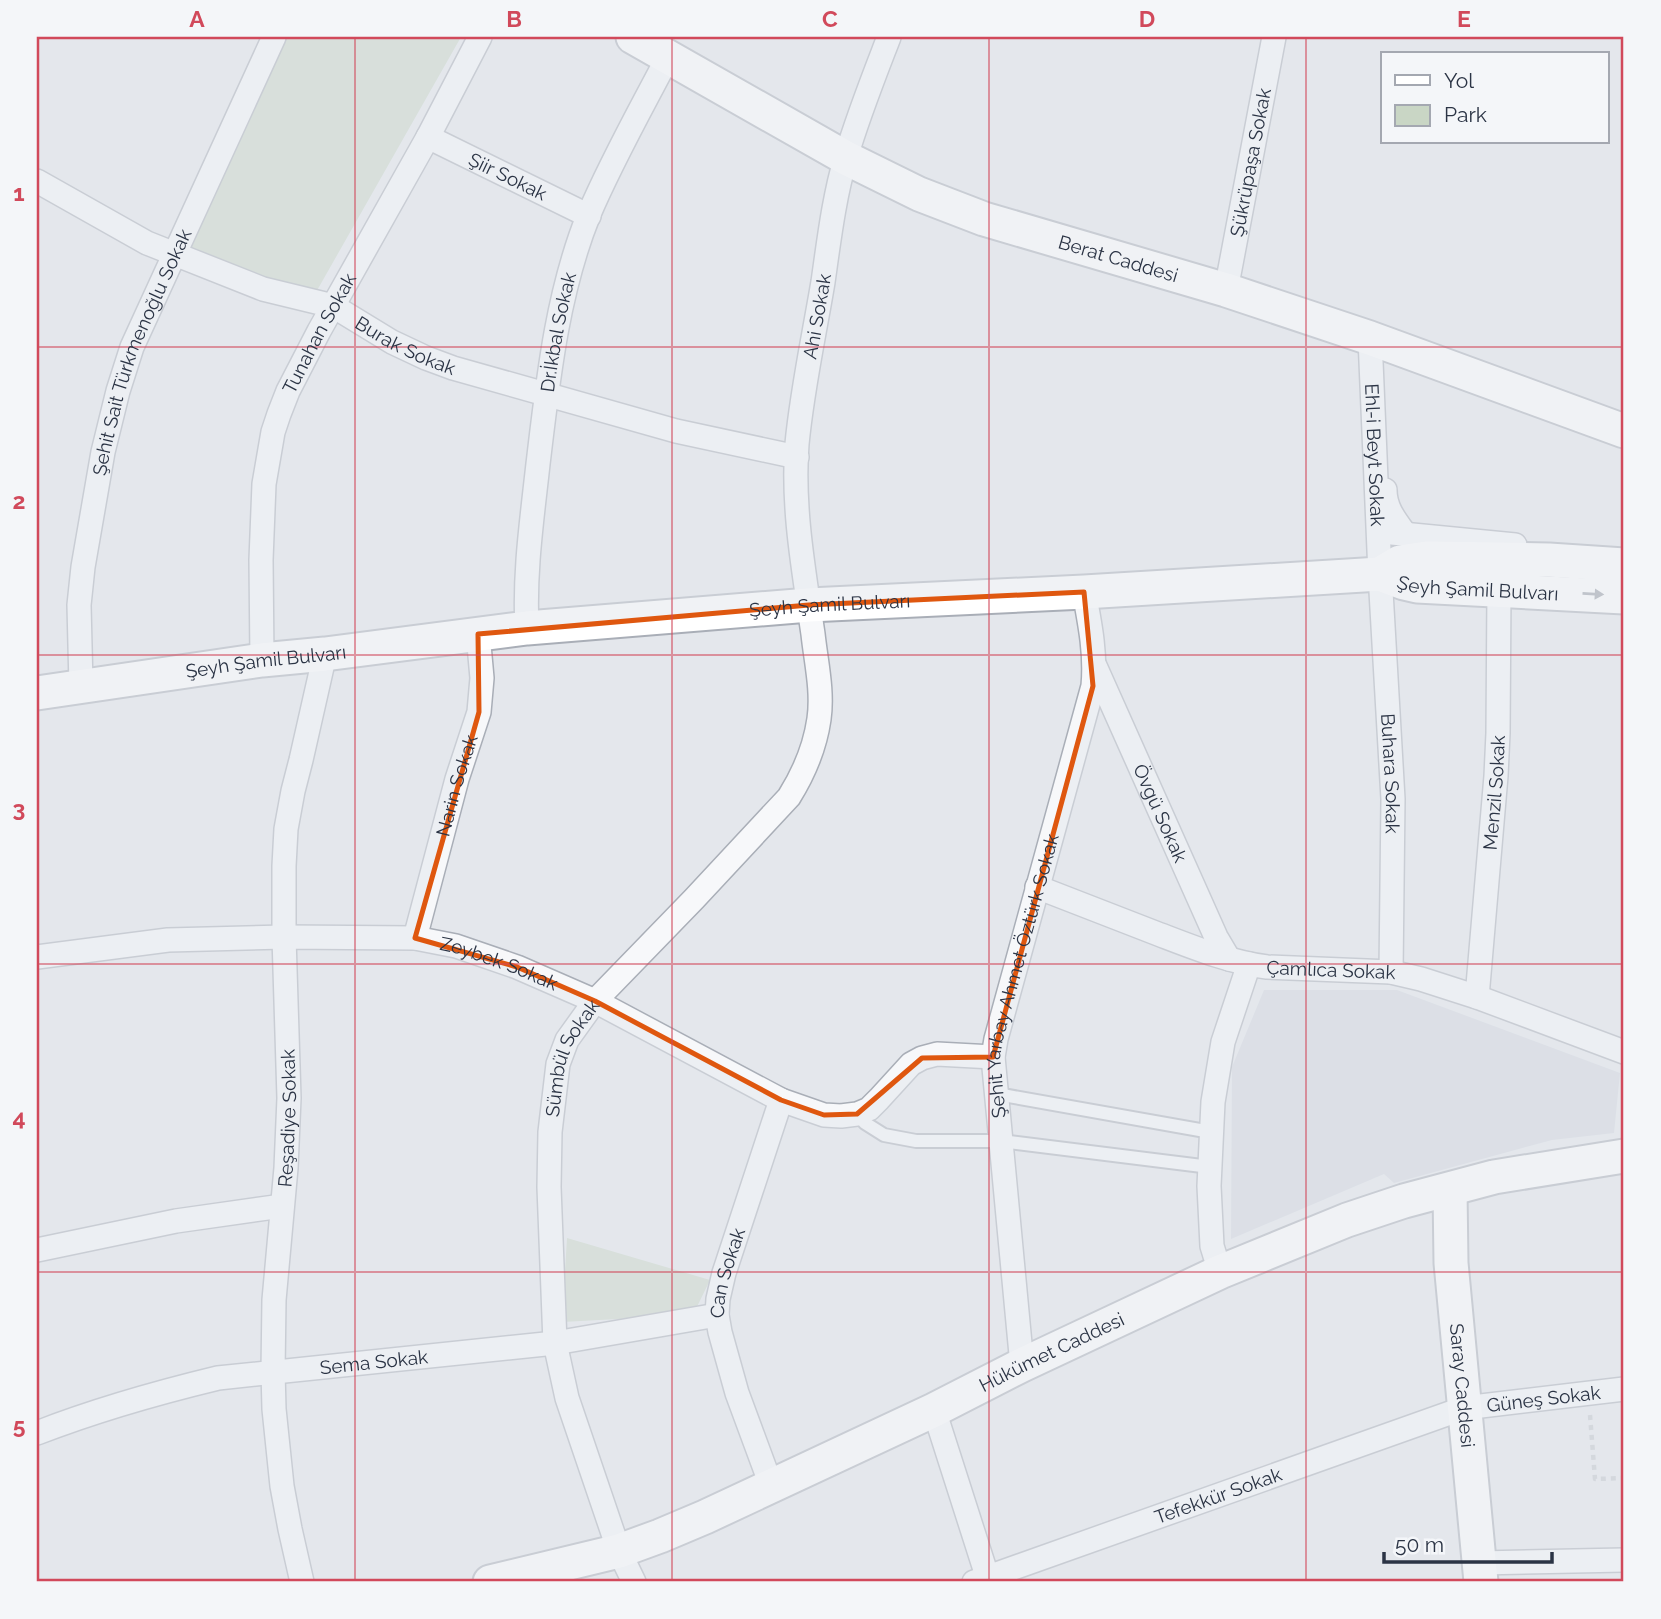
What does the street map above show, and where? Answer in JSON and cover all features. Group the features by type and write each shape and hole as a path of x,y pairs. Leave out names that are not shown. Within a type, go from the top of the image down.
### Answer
{"main road":[{"name":"Berat Caddesi","path":"633,37 846,158 919,194 984,219 1226,290 1370,338 1624,431"},
{"path":"1380,574 1401,562 1427,558 1624,565"},
{"name":"Şeyh Şamil Bulvarı","path":"37,693 262,660 527,628 809,605 1380,574 1417,586 1624,597"},
{"name":"Hükümet Caddesi","path":"490,1582 619,1551 705,1517 1220,1272 1347,1220 1494,1177 1624,1156"},
{"name":"Saray Caddesi","path":"1450,1190 1451,1263 1480,1572"}],"street":[{"name":"Şehit Sait Türkmenoğlu Sokak","path":"81,686 79,605 83,567 103,452 118,391 132,347 274,37"},
{"name":"Tunahan Sokak","path":"262,660 263,495 271,441 279,414 288,391 333,306 428,137 480,37"},
{"name":"Ahi Sokak","path":"809,605 799,523 797,457 807,376 830,234 846,158 889,37"},
{"name":"Şükrüpaşa Sokak","path":"1226,290 1274,37"},
{"name":"Dr.İkbal Sokak","path":"527,628 528,554 546,395 555,334 567,283 589,216 607,174 668,57"},
{"name":"Şiir Sokak","path":"428,137 589,216"},
{"name":"Burak Sokak","path":"37,181 147,243 263,289 333,306 392,342 426,358 676,431 797,457"},
{"name":"Ehl-i Beyt Sokak","path":"1370,338 1380,574"},
{"path":"1406,535 1391,515 1385,500 1384,368 1391,361 1403,359 1624,447"},
{"path":"1378,532 1624,555"},
{"name":"Buhara Sokak","path":"1380,574 1393,799 1391,972"},
{"name":"Menzil Sokak","path":"1478,997 1496,776 1499,590"},
{"name":"Şehit Yarbay Ahmet Öztürk Sokak","path":"1022,1365 993,1057 1093,686 1093,637 1084,592"},
{"name":"Sümbül Sokak","path":"634,1582 619,1551 567,1398 555,1343 549,1187 553,1099 558,1063 567,1040 595,1001 789,797 801,778 819,716 819,686 809,605"},
{"name":"Narin Sokak","path":"415,938 457,779 479,712 482,678 478,634"},
{"name":"Reşadiye Sokak","path":"302,1582 282,1486 273,1371 274,1300 286,1168 289,1098 284,937 286,829 326,654"},
{"name":"Övgü Sokak","path":"1095,665 1216,937 1239,962"},
{"name":"Çamlıca Sokak","path":"1037,887 1239,962 1303,969 1391,972 1446,986 1624,1052"},
{"name":"Zeybek Sokak","path":"37,957 168,940 415,938 456,946 517,967 595,1001 781,1101 824,1115 857,1114"},
{"path":"1220,1272 1212,1246 1209,1186 1211,1132 1213,1102 1239,962"},
{"path":"857,1114 869,1109 911,1063 922,1058 937,1054 993,1057"},
{"name":"Can Sokak","path":"771,1485 737,1393 717,1315 724,1273 781,1101"},
{"path":"37,1250 176,1221 282,1206"},
{"name":"Sema Sokak","path":"37,1433 167,1390 218,1378 555,1343 717,1315"},
{"name":"Güneş Sokak","path":"1464,1408 1624,1389"},
{"name":"Tefekkür Sokak","path":"984,1580 1464,1408"},
{"path":"934,1410 984,1580"},
{"path":"1480,1572 1624,1560"}],"lane":[{"path":"997,1094 1211,1132"},
{"path":"857,1114 865,1123 884,1135 915,1141 1001,1141 1210,1167"}],"path":[{"path":"1589,1392 1595,1479 1624,1478"}],"highlighted area":[{"path":"1084,592 1093,686 993,1057 922,1058 857,1114 824,1115 781,1100 595,1001 517,967 415,938 479,712 478,634 809,605"}],"shaded area":[{"path":"1264,990 1397,990 1620,1073 1614,1133 1552,1140 1394,1183 1384,1174 1231,1239 1232,1067"}],"green space":[{"path":"287,37 461,37 315,294 182,252"},
{"path":"567,1238 710,1280 693,1315 562,1322"}]}
